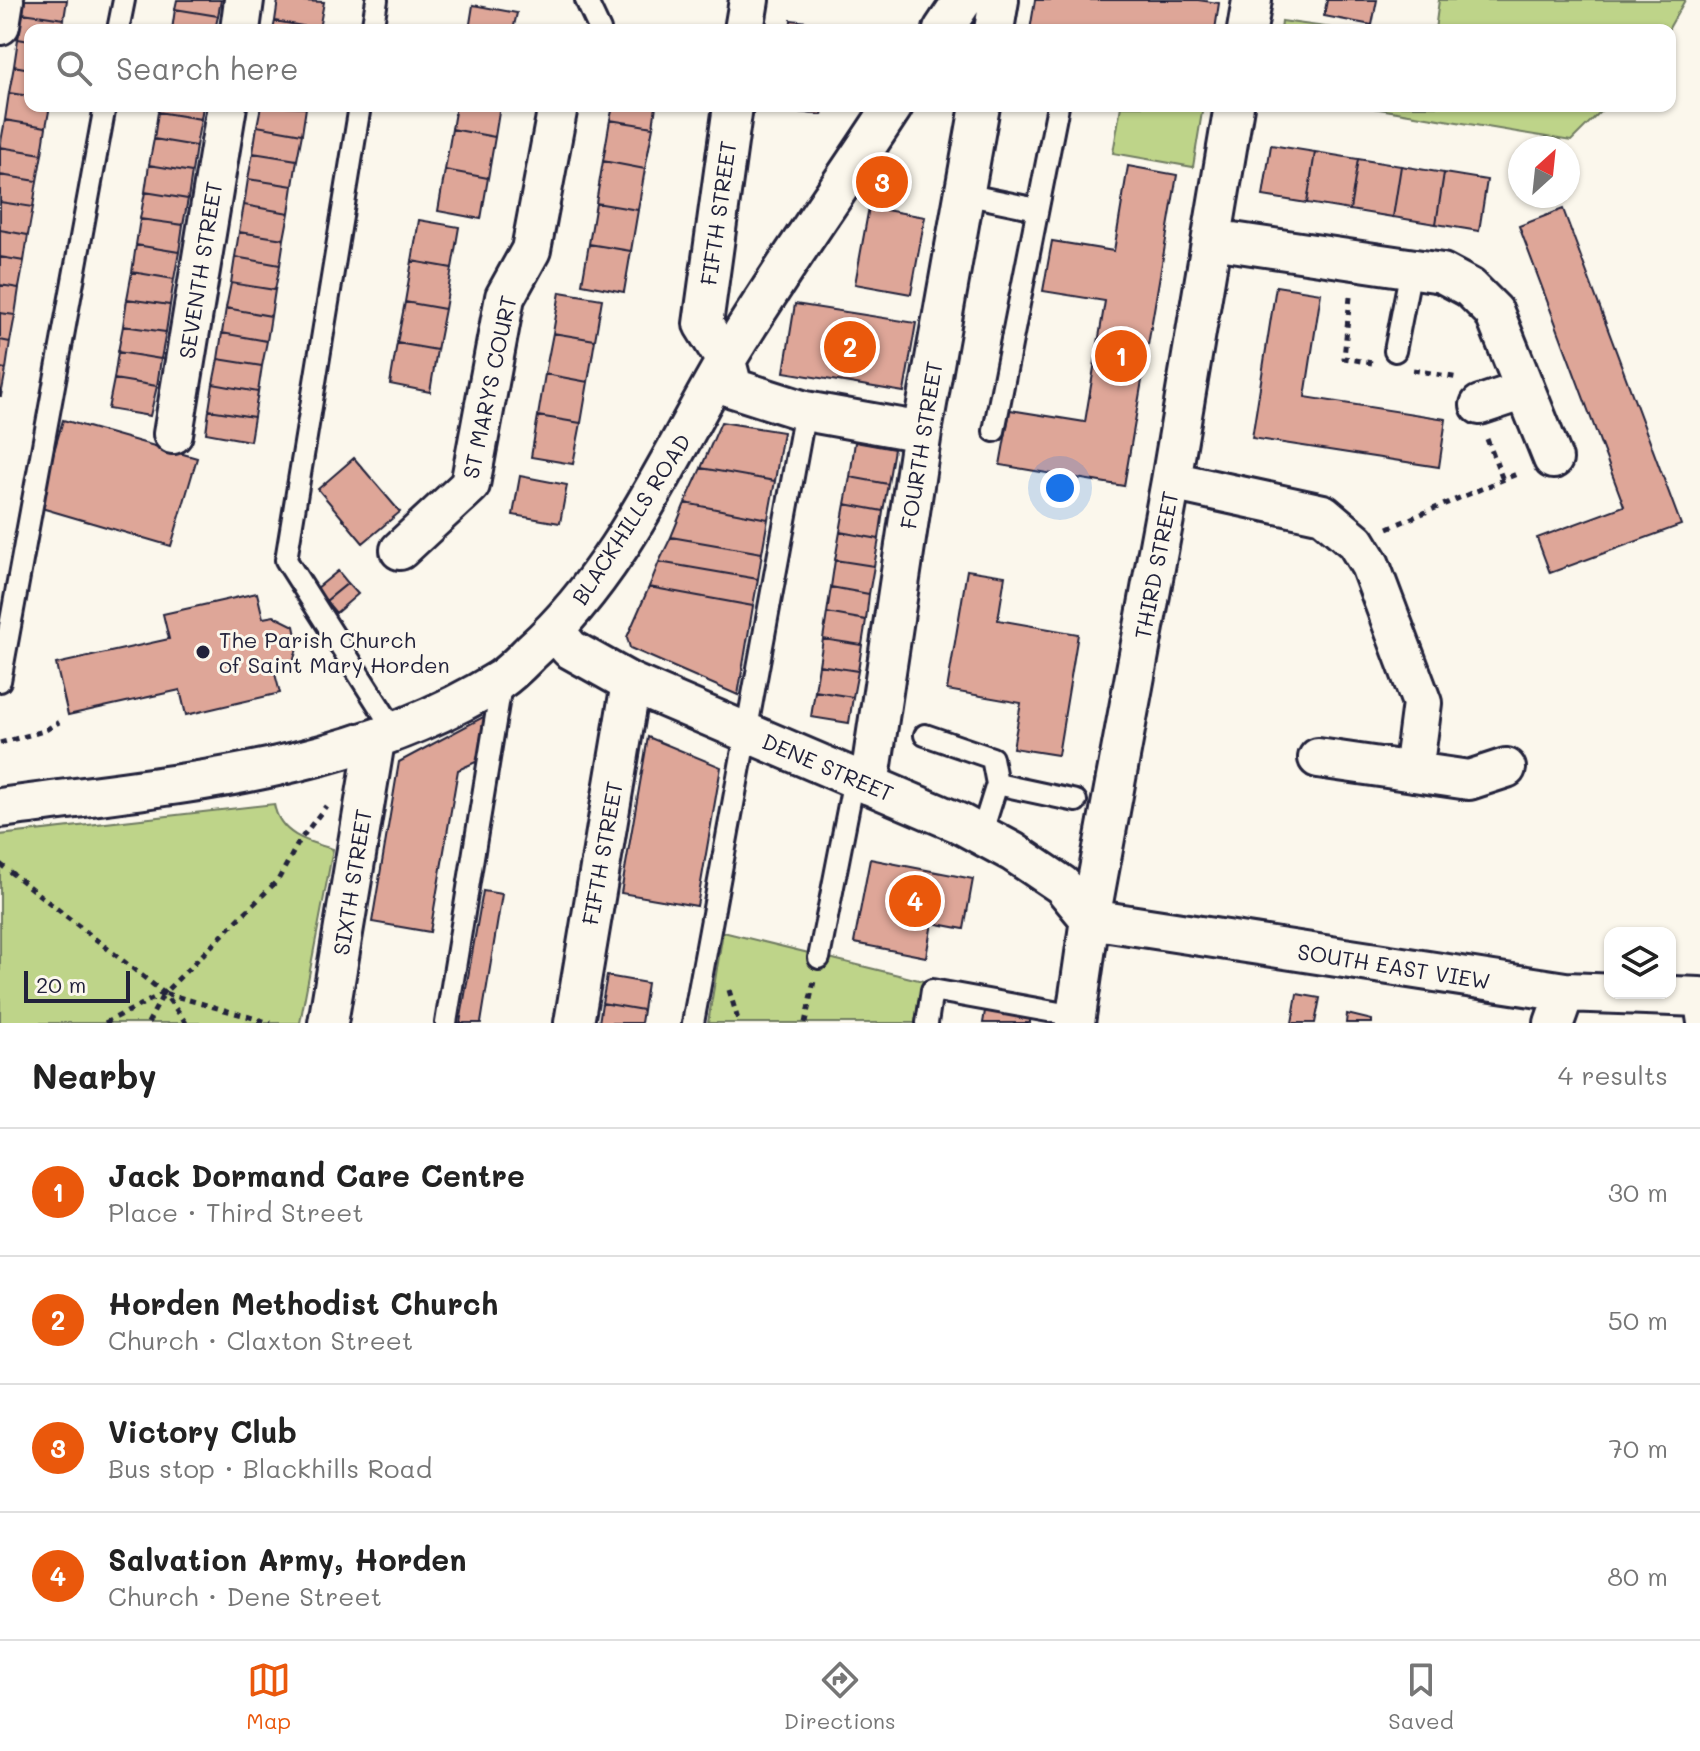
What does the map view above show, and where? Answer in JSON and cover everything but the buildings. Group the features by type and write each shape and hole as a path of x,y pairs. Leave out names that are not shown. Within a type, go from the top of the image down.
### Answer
{"street":[{"path":"0,25 4,0"},
{"path":"241,24 244,0"},
{"path":"745,24 749,0"},
{"path":"947,24 963,0"},
{"path":"995,24 999,0"},
{"path":"1248,24 1252,0"},
{"name":"SEVENTH STREET","path":"173,434 226,112"},
{"name":"ST MARYS COURT","path":"400,550 470,485 505,297 531,250 557,112"},
{"name":"FIFTH STREET","path":"732,112 703,324 726,361 733,388 805,411"},
{"name":"BLACKHILLS ROAD","path":"0,808 258,772 386,737 502,679 555,631 594,584 659,482 726,361 889,112"},
{"name":"FOURTH STREET","path":"862,782 979,112"},
{"name":"THIRD STREET","path":"1076,1019 1090,919 1171,481 1233,112"},
{"path":"1212,239 1442,273 1470,288 1494,312 1553,459"},
{"path":"1480,405 1525,390"},
{"path":"805,411 922,432"},
{"path":"1171,481 1323,514 1356,542 1370,565 1422,703 1413,772"},
{"name":"DENE STREET","path":"555,631 570,649 631,683 981,835 1062,885 1090,919"},
{"name":"FIFTH STREET","path":"574,1023 631,683"},
{"name":"SIXTH STREET","path":"328,1023 386,737"},
{"path":"1318,758 1469,780 1506,768"},
{"name":"SOUTH EAST VIEW","path":"1090,919 1560,1008 1698,997"}],"lane":[{"path":"119,24 124,0"},
{"path":"373,24 377,0"},
{"path":"586,0 597,24"},
{"path":"0,681 104,112"},
{"path":"359,112 286,560 386,737"},
{"path":"994,431 1057,112"},
{"path":"964,194 1037,209"},
{"path":"1395,351 1411,269"},
{"path":"693,1023 805,411"},
{"path":"446,1023 502,679"},
{"path":"925,735 992,758 997,784 981,835"},
{"path":"819,958 862,782"},
{"path":"997,784 1076,801"},
{"path":"927,1023 932,990 1076,1019"}],"path":[{"path":"1356,542 1553,459"},
{"path":"0,743 44,731 59,722"},
{"path":"148,1023 164,993 278,880 300,840 328,803"},
{"path":"0,864 164,993 186,1023"},
{"path":"805,1023 819,958"},
{"path":"105,1023 164,993 271,1023"}],"green space":[{"path":"1439,0 1685,0 1671,24 1436,24"},
{"path":"1120,112 1202,112 1193,167 1113,153"},
{"path":"1397,112 1600,112 1576,136 1541,136"},
{"path":"274,804 288,830 304,840 333,849 300,1023 0,1023 0,835"},
{"path":"723,932 923,981 915,1023 708,1023"}],"place":[{"name":"Victory Club","path":"882,182"},
{"name":"Horden Methodist Church","path":"850,347"},
{"name":"Jack Dormand Care Centre","path":"1121,356"},
{"name":"The Parish Church of Saint Mary Horden","path":"203,652"},
{"name":"Salvation Army, Horden","path":"915,901"}]}
